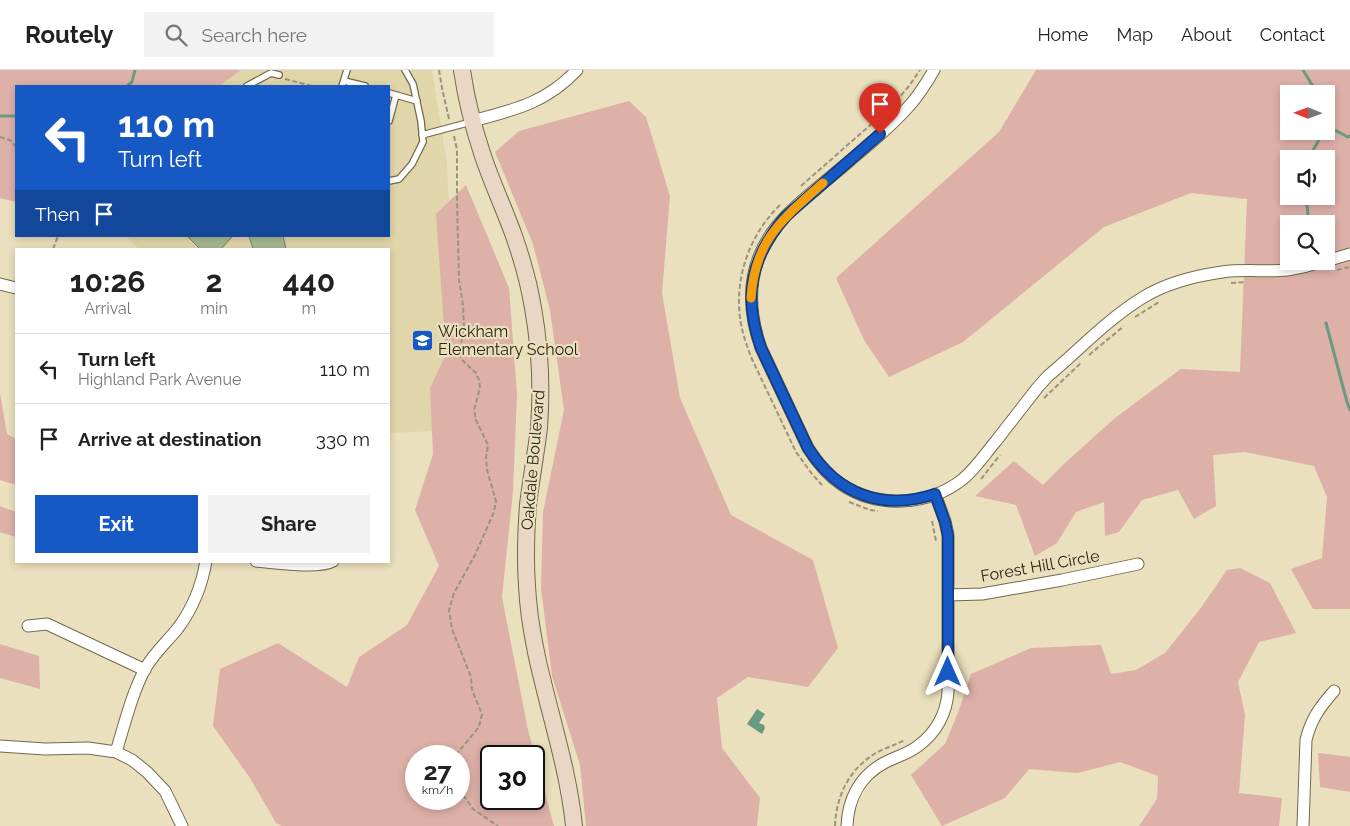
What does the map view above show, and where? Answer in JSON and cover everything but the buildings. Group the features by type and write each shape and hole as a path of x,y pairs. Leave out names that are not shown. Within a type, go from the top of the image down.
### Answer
{"main road":[{"name":"Oakdale Boulevard","path":"462,70 472,121 482,153 514,236 524,268 536,326 540,403 537,445 527,519 527,589 535,650 565,771 574,826"}],"street":[{"path":"472,121 514,110 539,100 555,90 576,70"},
{"path":"934,70 911,104 893,122 786,216 775,229 760,254 755,270 751,299 752,316 761,348 808,448 827,473 841,484 870,498 887,501 922,499 951,487 976,467 1048,376 1122,312 1144,297 1170,285 1198,276 1224,272 1286,270"},
{"path":"1335,258 1350,254"},
{"path":"0,284 15,288"},
{"path":"847,826 850,803 856,789 864,779 872,770 908,752 929,737 940,722 946,708 948,691 948,536 935,494"},
{"path":"116,752 144,670 154,655 178,628 192,606 203,579 206,563"},
{"path":"280,563 304,565 329,563"},
{"name":"Forest Hill Circle","path":"948,595 982,594 1138,564"},
{"path":"28,626 47,624 144,670"},
{"path":"1303,826 1306,740 1309,727 1317,711 1334,691"},
{"path":"0,746 88,748 116,752 132,760 148,772 165,791 182,826"}],"lane":[{"path":"347,70 343,83 358,85"},
{"path":"390,181 399,179 412,164 423,142 421,120 413,84 406,70"},
{"path":"249,85 271,73 279,76"},
{"path":"390,93 417,101"},
{"path":"390,117 396,95"},
{"path":"422,135 472,121"}],"path":[{"path":"439,70 457,150 459,280 464,327 461,359 476,373 479,380 480,388 474,410 476,420 488,445 486,457 487,470 496,501 494,512 475,554 454,593 450,610 452,630 472,677 472,690 482,714 479,726 464,745"},
{"path":"800,187 893,105 920,70"},
{"path":"279,76 309,85"},
{"path":"0,137 10,140 15,146"},
{"path":"783,202 770,215 758,232 746,257 739,290 740,323 751,357 796,452 812,474 824,485"},
{"path":"1334,271 1350,267"},
{"path":"1227,283 1250,282"},
{"path":"1134,317 1160,301"},
{"path":"1088,356 1128,322"},
{"path":"1044,398 1082,362"},
{"path":"980,479 1003,450"},
{"path":"845,500 861,507 881,512"},
{"path":"932,518 936,549"},
{"path":"835,826 837,804 842,790 858,767 874,754 909,738"},
{"path":"470,805 473,809 498,826"}],"shaded area":[{"path":"0,70 241,70 220,85 15,85 15,202 0,198"},
{"name":"Wickham Elementary School","path":"168,70 432,70 447,164 460,430 390,433 390,248 138,248 127,237 390,237 390,85 147,85"},
{"path":"1036,70 1350,70 1350,609 1313,609 1291,569 1322,558 1327,497 1314,466 1245,452 1213,455 1216,506 1194,519 1178,490 1142,500 1119,532 1105,536 1104,502 1076,512 1057,543 1035,556 1016,505 975,496 1014,461 1043,485 1115,418 1181,369 1240,372 1247,199 1191,193 1104,227 963,342 889,377 864,340 836,278 999,132"},
{"path":"629,101 646,117 670,196 662,293 680,398 731,515 813,560 838,648 808,687 748,677 717,698 722,748 760,798 757,826 586,826 580,765 552,676 541,588 543,512 564,410 550,310 533,244 495,152 519,131"},
{"path":"466,185 509,288 517,394 513,491 502,597 532,745 480,745 480,810 545,810 545,793 554,826 282,826 276,823 250,778 213,726 220,669 278,643 347,687 359,657 407,625 439,566 415,510 433,454 430,388 446,354 436,214"},
{"path":"0,393 7,434 15,438 15,485 0,480"},
{"path":"0,506 15,512 15,537 0,532"},
{"path":"1240,568 1270,583 1296,633 1259,642 1238,682 1245,715 1239,793 1282,798 1279,826 1139,826 1157,799 1158,776 1120,762 1078,773 1029,769 1005,798 942,826 911,775 945,744 971,674 1031,648 1101,645 1111,674 1136,670 1165,653 1200,609 1227,570"},
{"path":"0,644 39,656 40,689 0,678"},
{"path":"757,709 765,714 759,723 764,725 765,728 762,734 747,724"},
{"path":"1318,753 1350,757 1350,792 1320,787"}],"waterway":[{"path":"128,85 132,82 135,70"},
{"path":"1303,70 1312,85"},
{"path":"0,116 15,116"},
{"path":"1335,130 1348,137 1350,136"},
{"path":"1313,150 1319,140"},
{"path":"1307,205 1308,215"},
{"path":"1326,323 1350,410"}],"slow traffic":[{"path":"751,298 755,270 760,254 768,239 786,216 823,183"}],"place":[{"name":"Wickham Elementary School","path":"422,340"}],"route":[{"path":"880,134 786,216 775,229 760,254 755,270 751,299 752,316 761,348 808,448 827,473 841,484 870,498 887,501 905,501 922,499 935,494 948,536 948,672"}]}
